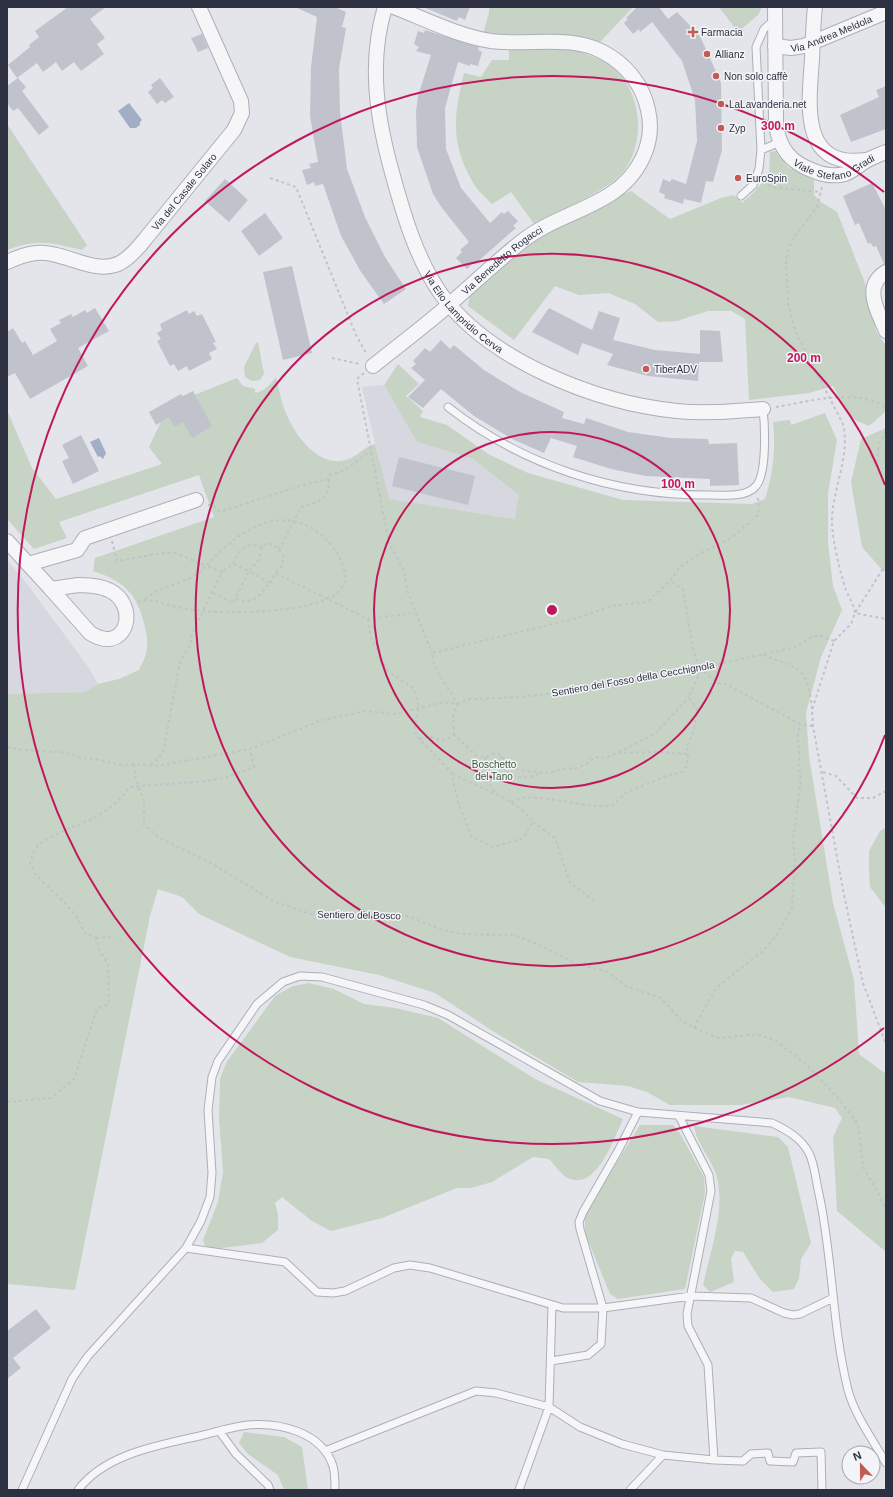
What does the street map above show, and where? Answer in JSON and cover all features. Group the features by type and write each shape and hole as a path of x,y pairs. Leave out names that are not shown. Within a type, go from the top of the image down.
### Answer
{"street":[{"name":"Via del Casale Solaro","path":"7,262 36,252 56,255 96,266 110,266 121,262 132,254 146,238 234,130 241,117 241,101 199,7"},
{"name":"Via Elio Lampridio Cerva","path":"385,7 377,39 375,62 377,103 381,127 394,181 415,242 432,279 449,305 481,333 515,358 545,374 587,391 640,405 677,411 713,412 763,409"},
{"name":"Via Benedetto Rogacci","path":"373,366 449,305 526,238 551,223 606,197 622,184 638,167 646,150 649,139 649,115 644,96 635,80 614,60 597,49 566,43 500,41 484,39 394,7"},
{"name":"Viale Stefano Gradi","path":"815,7 809,95 809,116 812,129 816,140 823,149 831,155 846,161 867,160"},
{"name":"Via Andrea Meldola","path":"775,46 794,48 813,43 886,12"},
{"name":"Viale Stefano Gradi","path":"774,13 776,130 780,142 788,156 794,162 824,174 847,173 867,160"},
{"path":"867,160 886,152"},
{"path":"824,174 831,155"},
{"path":"886,272 878,278 872,291 875,304 886,331"},
{"path":"28,564 77,550 85,538 196,500"},
{"path":"7,541 90,633 97,638 106,640 113,639 124,629 126,612 114,593 90,585 51,589"}],"lane":[{"path":"741,196 750,188 758,174 761,150 756,47 764,29 774,13"},
{"path":"761,150 780,142"},
{"path":"448,407 476,428 500,443 543,464 581,476 674,494 721,495 744,493 752,490 759,480 766,434 763,409"},
{"path":"22,1490 72,1379 88,1356 186,1248 201,1221 210,1197 212,1173 208,1110 212,1077 218,1062 257,1004 284,982 300,976 322,977 424,1004 448,1015 600,1101 638,1112 772,1123 788,1131 801,1142 810,1154 825,1221 833,1298 848,1391 858,1415 886,1463"},
{"path":"551,1361 588,1355 601,1344 603,1308 579,1222 583,1212 638,1112"},
{"path":"679,1116 709,1175 711,1191 687,1314 688,1326 708,1365 714,1460"},
{"path":"186,1248 285,1262 317,1292 333,1293 344,1291 394,1268 410,1265 430,1268 563,1308 603,1308 691,1296 751,1298 784,1313 793,1315 800,1314 833,1298"},
{"path":"519,1490 549,1407 552,1305"},
{"path":"325,1451 476,1391 496,1393 549,1407 580,1427 622,1444 662,1455 743,1461 751,1454 768,1453 770,1461 793,1462 796,1453 821,1452 822,1490"},
{"path":"78,1490 85,1481 98,1470 118,1459 167,1443 248,1425 271,1425 291,1429 307,1437 325,1451 333,1466 335,1490"},
{"path":"220,1432 236,1454 268,1485 270,1490"},
{"path":"630,1490 662,1455"}],"path":[{"path":"758,174 771,187 820,192"},
{"path":"824,174 817,207 793,238 786,261 788,303 795,331 843,424 845,433 832,525 846,591 854,606 855,613"},
{"path":"270,178 296,187 356,335 373,366"},
{"path":"332,358 373,366"},
{"path":"373,366 357,379 389,543 404,570 407,590 432,653 433,664 437,674 457,704 453,716 454,735 473,753 485,757 495,753 501,755 507,762 519,770 540,773 577,768 585,765 595,757 604,758 617,753 656,733 689,697 699,675 699,668 693,648 683,589 670,581"},
{"path":"763,409 829,398 859,398 877,402 886,408"},
{"path":"886,431 879,445 876,466 886,486"},
{"path":"279,550 301,507 313,504 326,496 330,490 330,475 345,470 370,451"},
{"path":"210,506 213,505 220,512 303,485 330,479"},
{"path":"432,653 574,619 612,606 647,602 670,581 680,567 699,554 731,538 758,515 760,502 752,490"},
{"path":"138,602 145,599 152,593 200,573 223,547 255,526 272,520 294,522 312,528 327,540 340,559 346,575 342,588 327,599 297,607 251,613 203,611 176,607 145,599"},
{"path":"212,593 234,603 236,598 249,571 258,561 262,547 268,543 279,550 284,557 282,566 275,573 270,583 260,595 250,602 241,602 236,598"},
{"path":"151,765 163,753 180,662 191,644 192,634 222,572 233,564 239,552 246,546 253,544 262,547"},
{"path":"114,551 117,561 163,553 175,553 222,572"},
{"path":"233,564 270,583"},
{"path":"812,710 834,641 851,624 855,613 886,564"},
{"path":"275,573 368,619 407,614 415,611"},
{"path":"855,613 886,619"},
{"path":"368,619 371,638 388,671 414,689 419,708 414,730 419,740 451,772 468,783 511,802 533,822 555,838 570,883 595,901"},
{"name":"Sentiero del Fosso della Cecchignola","path":"7,747 23,750 58,752 85,759 100,760 121,765 134,764 157,766 250,749 322,720 366,711 395,714 444,702 457,704 469,699 564,693 699,668 796,647 810,638 819,635 834,641"},
{"path":"762,654 794,666 805,674 811,695 813,726 823,772 844,894 863,983 886,1044"},
{"path":"699,668 718,683 726,684 800,724 813,726"},
{"path":"511,802 526,797 550,799 593,806 612,806 626,793 666,776 682,772 686,767 688,754 687,746 694,730 697,710 689,697"},
{"path":"694,1028 716,988 764,950 776,936 792,908 795,860 793,840 801,779 798,770 799,751 796,742 800,724"},
{"path":"419,740 429,736 440,741 448,740 454,735"},
{"path":"115,937 96,938 84,932 78,919 68,906 36,875 30,863 35,848 56,834 86,822 109,809 120,800 129,787 207,781 228,777 254,767 250,749"},
{"path":"617,753 655,752 688,754"},
{"path":"501,755 500,762 503,769 510,774 520,777 534,777 540,773"},
{"path":"485,757 488,764 487,770 481,773 481,779 492,787 495,794"},
{"name":"Sentiero del Bosco","path":"134,764 134,775 144,800 144,825 160,838 211,863 273,901 317,916 408,916 442,930 462,934 514,935 537,944 577,964 606,971 626,986 661,998 680,1019 694,1028 719,1038 756,1034 775,1040 807,1065 838,1098 858,1124 863,1167 880,1196 886,1211"},
{"path":"451,772 459,805 471,836 493,847 523,838 533,822"},
{"path":"823,772 836,776 857,798 873,798 886,791"},
{"path":"7,1102 51,1098 74,1079 97,1009 109,1004 108,964 99,948 96,938"}],"shaded area":[{"path":"384,385 417,442 473,459 519,495 516,519 388,499 362,387"},
{"path":"7,560 24,580 89,668 98,684 85,692 7,694"}],"green space":[{"path":"489,7 633,7 600,42 564,35 483,34 489,13"},
{"path":"719,7 762,7 758,15 738,32"},
{"path":"567,49 599,59 613,68 624,79 632,94 636,110 638,126 636,143 631,158 623,172 607,186 534,224 511,192 492,204 481,193 474,184 465,167 457,140 456,115 464,73 481,77 492,60 509,60 509,50"},
{"path":"7,124 87,245 82,250 62,245 36,243 18,246 7,250"},
{"path":"775,151 788,167 814,180 814,195 821,202 837,212 865,283 876,331 886,346 886,411 869,426 850,418 833,386 809,393 749,400 745,319 731,311 708,311 677,321 658,322 635,304 608,293 579,295 555,286 514,340 468,306 470,293 531,241 558,224 631,191 670,219 721,198 734,195 742,203 769,175 770,152"},
{"path":"258,342 264,374 260,380 252,381 245,377 244,367 256,343"},
{"name":"Boschetto del Tano","path":"398,364 419,384 406,396 423,411 420,417 447,425 488,454 528,473 623,500 752,504 765,499 773,461 773,422 790,420 791,425 825,413 837,440 828,493 828,543 833,586 842,610 821,657 806,713 809,756 833,903 854,980 859,1054 886,1074 886,1252 837,1211 833,1137 842,1118 835,1108 789,1097 741,1105 670,1105 647,1092 628,1086 578,1082 491,1030 435,993 379,975 290,957 199,914 182,897 158,889 150,916 75,1290 7,1284 7,694 85,692 98,684 119,679 139,670 147,649 146,630 141,612 137,603 127,589 112,579 93,571 95,558 214,517 199,475 59,522 67,538 34,549 7,519 7,410 32,468 56,499 162,464 149,447 169,405 237,378 243,386 255,389 255,393 262,391 272,383 276,377 283,404 290,422 302,441 310,449 328,460 338,461 349,459 375,444 389,499 515,519 519,495 473,459 417,442 384,385"},
{"path":"886,428 886,571 883,571 862,547 851,482 861,439"},
{"path":"886,827 886,908 870,887 869,851 880,831"},
{"path":"309,983 334,989 364,1004 395,1008 438,1018 535,1079 623,1119 602,1162 595,1171 586,1178 577,1180 566,1177 549,1159 533,1157 492,1182 471,1188 457,1188 382,1218 331,1231 312,1221 282,1197 275,1203 278,1214 278,1230 262,1243 214,1249 205,1246 203,1240 218,1202 223,1172 219,1118 220,1079 226,1063 275,996 293,986"},
{"path":"640,1125 673,1125 679,1132 704,1177 705,1193 685,1289 618,1299 610,1294 585,1233 585,1214"},
{"path":"694,1126 778,1137 788,1147 811,1243 801,1259 799,1278 794,1289 773,1292 760,1279 743,1252 735,1251 731,1259 734,1282 710,1292 703,1285 718,1220 719,1195 716,1175"},
{"path":"244,1432 284,1437 302,1447 308,1490 284,1490 278,1475 248,1454 239,1443"}],"water":[{"path":"129,103 142,120 140,125 136,128 130,128 118,111"},
{"path":"99,438 106,453 103,459 100,456 98,457 90,442"}],"building":[{"path":"68,7 106,7 90,19 105,38 97,44 104,54 81,71 74,62 62,71 56,62 43,72 37,63 17,78 8,65 30,47 29,45 39,37 35,31"},
{"path":"295,7 335,7 346,12 342,27 346,28 339,69 340,112 347,169 365,217 385,257 406,289 384,304 361,272 341,236 323,184 315,186 314,182 307,185 302,170 311,168 309,164 318,162 310,116 311,67 317,17"},
{"path":"423,7 470,7 465,20 459,17 457,21"},
{"path":"637,7 659,7 668,19 677,12 700,36 721,83 722,150 713,182 706,181 701,203 684,199 683,204 664,198 665,195 659,192 663,179 670,182 672,179 686,184 697,141 695,100 682,61 652,22 640,32 639,29 633,34 624,23 628,19 626,18"},
{"path":"425,30 479,47 478,50 482,52 478,66 470,64 470,66 458,62 445,108 446,149 461,188 490,223 502,212 504,214 508,211 518,221 513,226 516,228 475,264 473,263 467,269 456,258 462,252 460,250 469,242 433,194 417,147 416,112 418,96 431,55 416,51 419,47 414,44 418,31 424,33"},
{"path":"202,34 208,48 198,52 191,38"},
{"path":"18,78 26,87 22,91 49,127 39,135 18,108 13,111 7,103 7,86"},
{"path":"160,78 174,97 165,103 162,100 157,104 148,92 153,88 151,85"},
{"path":"886,86 886,129 851,142 840,115 879,97 876,90"},
{"path":"225,179 248,200 229,222 205,201"},
{"path":"872,183 886,210 886,264 884,264 876,246 873,247 871,243 868,244 859,223 855,225 843,196"},
{"path":"265,213 283,238 259,256 241,231"},
{"path":"292,266 312,353 283,360 263,272"},
{"path":"95,308 109,331 78,348 88,366 30,399 15,373 7,377 7,332 13,328 22,343 25,341 33,355 57,341 50,329 61,323 59,320 71,314 73,317 85,310 87,313"},
{"path":"549,308 592,330 599,311 620,318 613,340 655,350 700,354 700,330 720,331 723,362 699,362 698,381 648,376 607,365 613,354 582,343 578,355 532,332"},
{"path":"187,310 189,314 194,311 197,316 202,314 216,342 213,343 217,349 209,353 212,359 189,371 187,366 178,371 174,364 170,366 157,341 161,339 157,333 162,330 160,324"},
{"path":"441,340 450,349 454,345 484,370 520,392 564,412 562,418 584,424 586,418 628,432 671,438 708,439 709,444 737,443 739,485 710,486 710,479 646,476 611,469 573,457 577,446 551,438 544,453 512,439 474,416 441,389 423,408 408,397 425,380 411,368 416,364 413,361 425,348 430,352"},
{"path":"193,391 212,426 192,438 183,422 174,427 169,417 156,425 149,412 181,394 183,396"},
{"path":"81,435 99,471 73,484 62,461 69,458 62,445"},
{"path":"399,457 475,476 468,505 392,486"},
{"path":"36,1309 51,1328 13,1358 21,1368 7,1379 7,1331"}],"place":[{"name":"Farmacia","path":"693,32"},
{"name":"Allianz","path":"707,54"},
{"name":"Non solo caffè","path":"716,76"},
{"name":"LaLavanderia.net","path":"721,104"},
{"name":"Zyp","path":"721,128"},
{"name":"EuroSpin","path":"738,178"},
{"name":"TiberADV","path":"646,369"}]}
